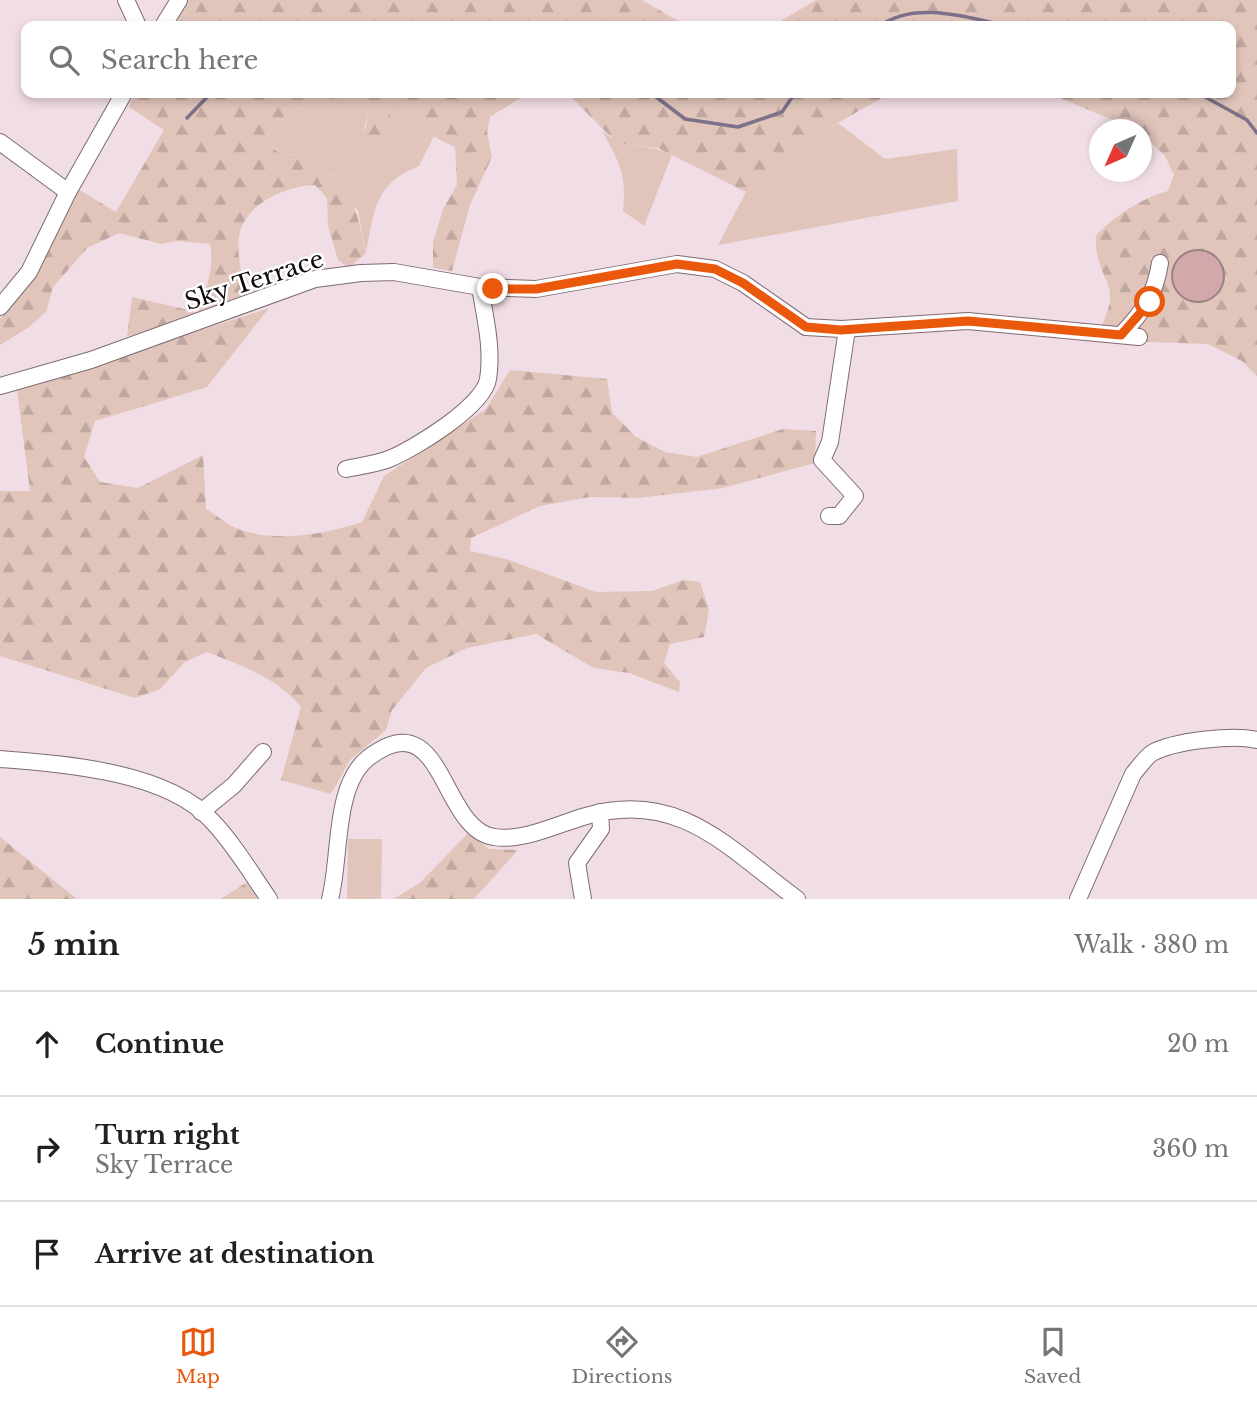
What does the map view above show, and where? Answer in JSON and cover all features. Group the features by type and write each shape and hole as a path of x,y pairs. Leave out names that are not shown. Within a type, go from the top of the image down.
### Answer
{"street":[{"path":"126,0 136,21"},
{"path":"166,21 179,0"},
{"path":"0,307 29,272 68,192 121,98"},
{"path":"0,142 68,192"},
{"path":"1121,335 1144,310 1154,293 1160,263"},
{"name":"Sky Terrace","path":"0,386 91,360 315,279 394,272 480,287 536,289 677,264 724,274 743,283 806,327 847,329 968,321 1139,337"},
{"path":"346,469 388,459 400,453 434,434 483,393 488,380 488,335 480,287"},
{"path":"829,516 839,516 855,496 822,460 830,442 847,329"},
{"path":"1078,899 1133,774 1153,752 1180,744 1245,737 1257,740"},
{"path":"330,899 343,802 356,773 368,758 400,744 412,744 425,752 464,817 474,828 492,837 513,838 600,812 646,808 672,813 694,823 797,899"},
{"path":"201,812 234,785 263,752"},
{"path":"0,759 107,771 146,782 211,819 269,899"},
{"path":"583,899 577,863 601,830 600,812"}],"green space":[{"path":"187,0 642,0 678,21 172,21"},
{"path":"816,0 1257,0 1257,376 1242,361 1208,344 1094,340 1104,320 1110,293 1100,265 1096,235 1129,208 1168,191 1174,175 1165,156 1152,144 1152,119 1110,119 1060,98 1236,98 1236,21 780,21"},
{"path":"133,98 342,98 319,102 292,112 271,130 264,142 283,154 311,155 335,172 356,211 366,253 349,268 338,260 328,225 327,198 315,185 304,186 270,198 260,204 244,221 238,248 246,298 176,326 127,336 132,297 197,312 209,279 211,253 210,244 175,241 161,244 119,233 87,248 53,287 46,312 29,327 0,345 0,319 34,278 78,189 116,212 164,130 129,107"},
{"path":"362,98 368,112 364,129 387,142 391,108 409,102 425,120 426,133 434,136 419,166 393,181 379,200 366,253 358,211 309,154 284,155 264,142 271,130 292,112 333,99"},
{"path":"362,98 520,98 490,117 487,132 492,157 470,205 452,271 433,268 433,243 443,209 457,185 455,147 426,133 425,120 409,102 391,109 387,142 375,159 363,145 368,112"},
{"path":"572,98 882,98 798,145 746,192 658,148 617,143"},
{"path":"838,123 885,159 957,149 958,201 718,245 746,192 798,145"},
{"path":"602,131 620,142 653,148 672,155 644,226 623,211 623,178"},
{"path":"269,308 207,387 95,421 84,457 100,482 138,488 203,455 206,509 234,527 259,534 289,536 348,526 362,522 384,476 486,409 510,370 607,379 612,413 636,437 665,452 697,457 783,429 816,431 815,463 723,488 638,498 590,497 540,506 471,538 470,551 506,559 596,592 652,591 684,580 700,582 709,610 704,637 670,644 664,663 680,682 679,692 629,673 594,668 536,634 467,648 426,668 392,710 386,730 350,760 331,794 281,780 301,707 270,680 246,668 207,652 185,662 160,689 135,698 0,656 0,491 30,491 17,390"},
{"path":"468,833 489,849 518,850 474,899 393,899 420,883"},
{"path":"0,837 77,899 0,899"},
{"path":"348,839 382,839 381,899 347,899"},
{"path":"247,882 257,899 221,899"}],"building":[{"path":"1198,250 1208,252 1216,258 1222,266 1222,286 1216,294 1208,300 1198,302 1188,300 1180,294 1174,286 1172,276 1174,266 1180,258 1188,252"}],"waterway":[{"path":"889,21 926,12 984,21"},
{"path":"187,118 206,98"},
{"path":"658,98 685,119 738,127 782,112 792,98"},
{"path":"1207,98 1247,120 1257,133"}],"route":[{"path":"493,289 536,289 659,265 677,264 715,269 743,283 806,327 841,330 968,321 1121,335 1150,302"}]}
